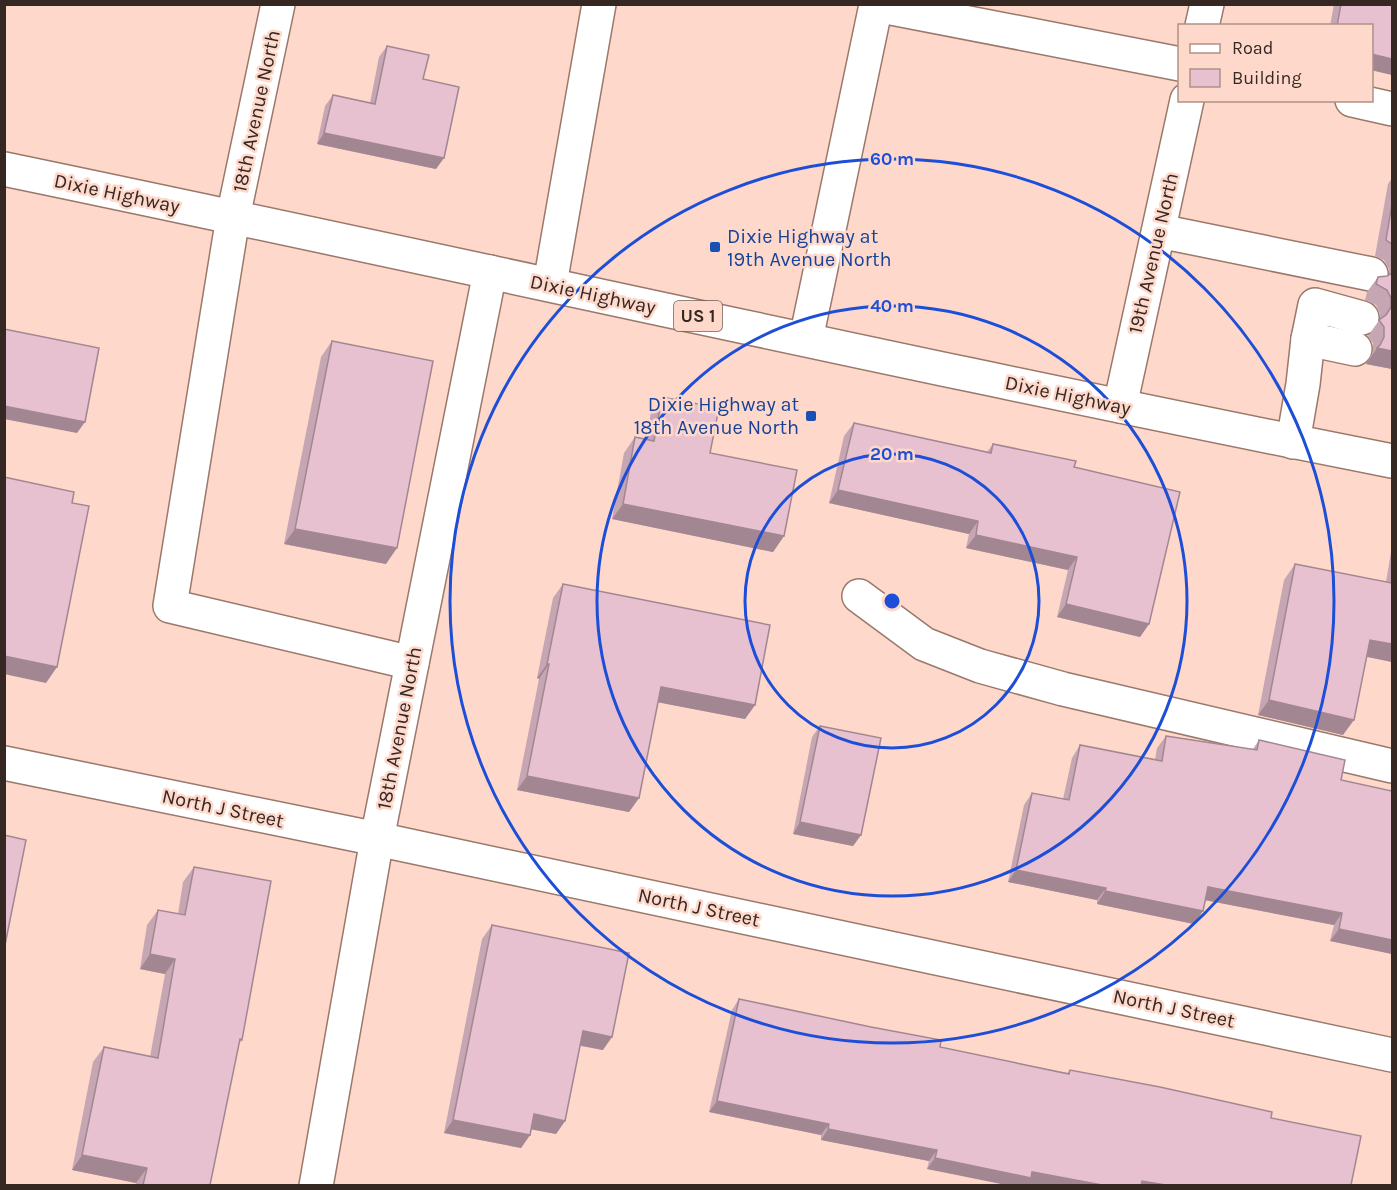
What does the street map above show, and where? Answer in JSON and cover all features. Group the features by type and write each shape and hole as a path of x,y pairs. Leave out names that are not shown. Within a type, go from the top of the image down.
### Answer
{"street":[{"name":"18th Avenue North","path":"278,4 234,217 170,606 412,663"},
{"path":"550,285 599,4"},
{"path":"806,339 876,4 1178,64"},
{"path":"1202,24 1207,4"},
{"name":"19th Avenue North","path":"1120,406 1187,102"},
{"path":"1361,102 1392,109"},
{"name":"Dixie Highway","path":"4,170 1120,406 1392,461"},
{"path":"1159,231 1371,274"},
{"path":"1293,442 1308,339 1323,265"},
{"name":"18th Avenue North","path":"316,1185 377,839 490,272"},
{"path":"1308,339 1358,333 1315,305"},
{"path":"858,596 924,644 980,666 1063,689 1392,766"},
{"name":"North J Street","path":"4,763 377,839 1392,1055"}],"building":[{"path":"1341,4 1392,4 1392,59 1373,54 1373,24 1337,24"},
{"path":"387,46 429,55 423,79 459,87 444,158 324,133 333,95 375,104"},
{"path":"1392,204 1392,244 1386,240"},
{"path":"1392,273 1392,351 1377,348 1384,337 1384,327 1379,320 1391,307 1391,298 1387,290 1376,284 1378,277"},
{"path":"4,329 99,348 85,422 4,406"},
{"path":"332,341 433,361 397,548 295,529"},
{"path":"662,397 719,408 710,453 797,470 784,536 623,504 635,437 654,441"},
{"path":"854,423 991,453 993,444 1076,461 1074,467 1180,492 1149,624 1066,604 1077,557 976,535 978,521 838,490"},
{"path":"4,477 74,492 72,503 89,506 57,667 4,656"},
{"path":"1295,564 1392,583 1392,644 1370,640 1354,720 1269,700"},
{"path":"563,584 770,625 755,705 661,687 639,798 527,776"},
{"path":"820,726 881,738 861,835 800,822"},
{"path":"1166,736 1257,750 1259,740 1345,760 1341,780 1392,791 1392,940 1339,929 1342,913 1208,887 1203,911 1016,870 1032,793 1069,800 1080,745 1162,761"},
{"path":"4,835 26,840 4,950"},
{"path":"194,867 271,881 242,1040 240,1039 210,1185 143,1185 147,1168 82,1155 104,1047 158,1058 175,959 150,954 158,910 185,915"},
{"path":"492,925 629,953 612,1037 583,1031 565,1121 534,1114 530,1135 453,1120"},
{"path":"739,999 941,1040 940,1047 1069,1074 1070,1070 1160,1087 1272,1112 1271,1118 1361,1136 1351,1185 1166,1185 1142,1181 1141,1185 1102,1185 1032,1172 1031,1178 935,1158 937,1150 828,1129 829,1124 717,1101"}],"place":[{"name":"Dixie Highway at 19th Avenue North","path":"715,247"},
{"name":"Dixie Highway at 18th Avenue North","path":"811,416"}]}
